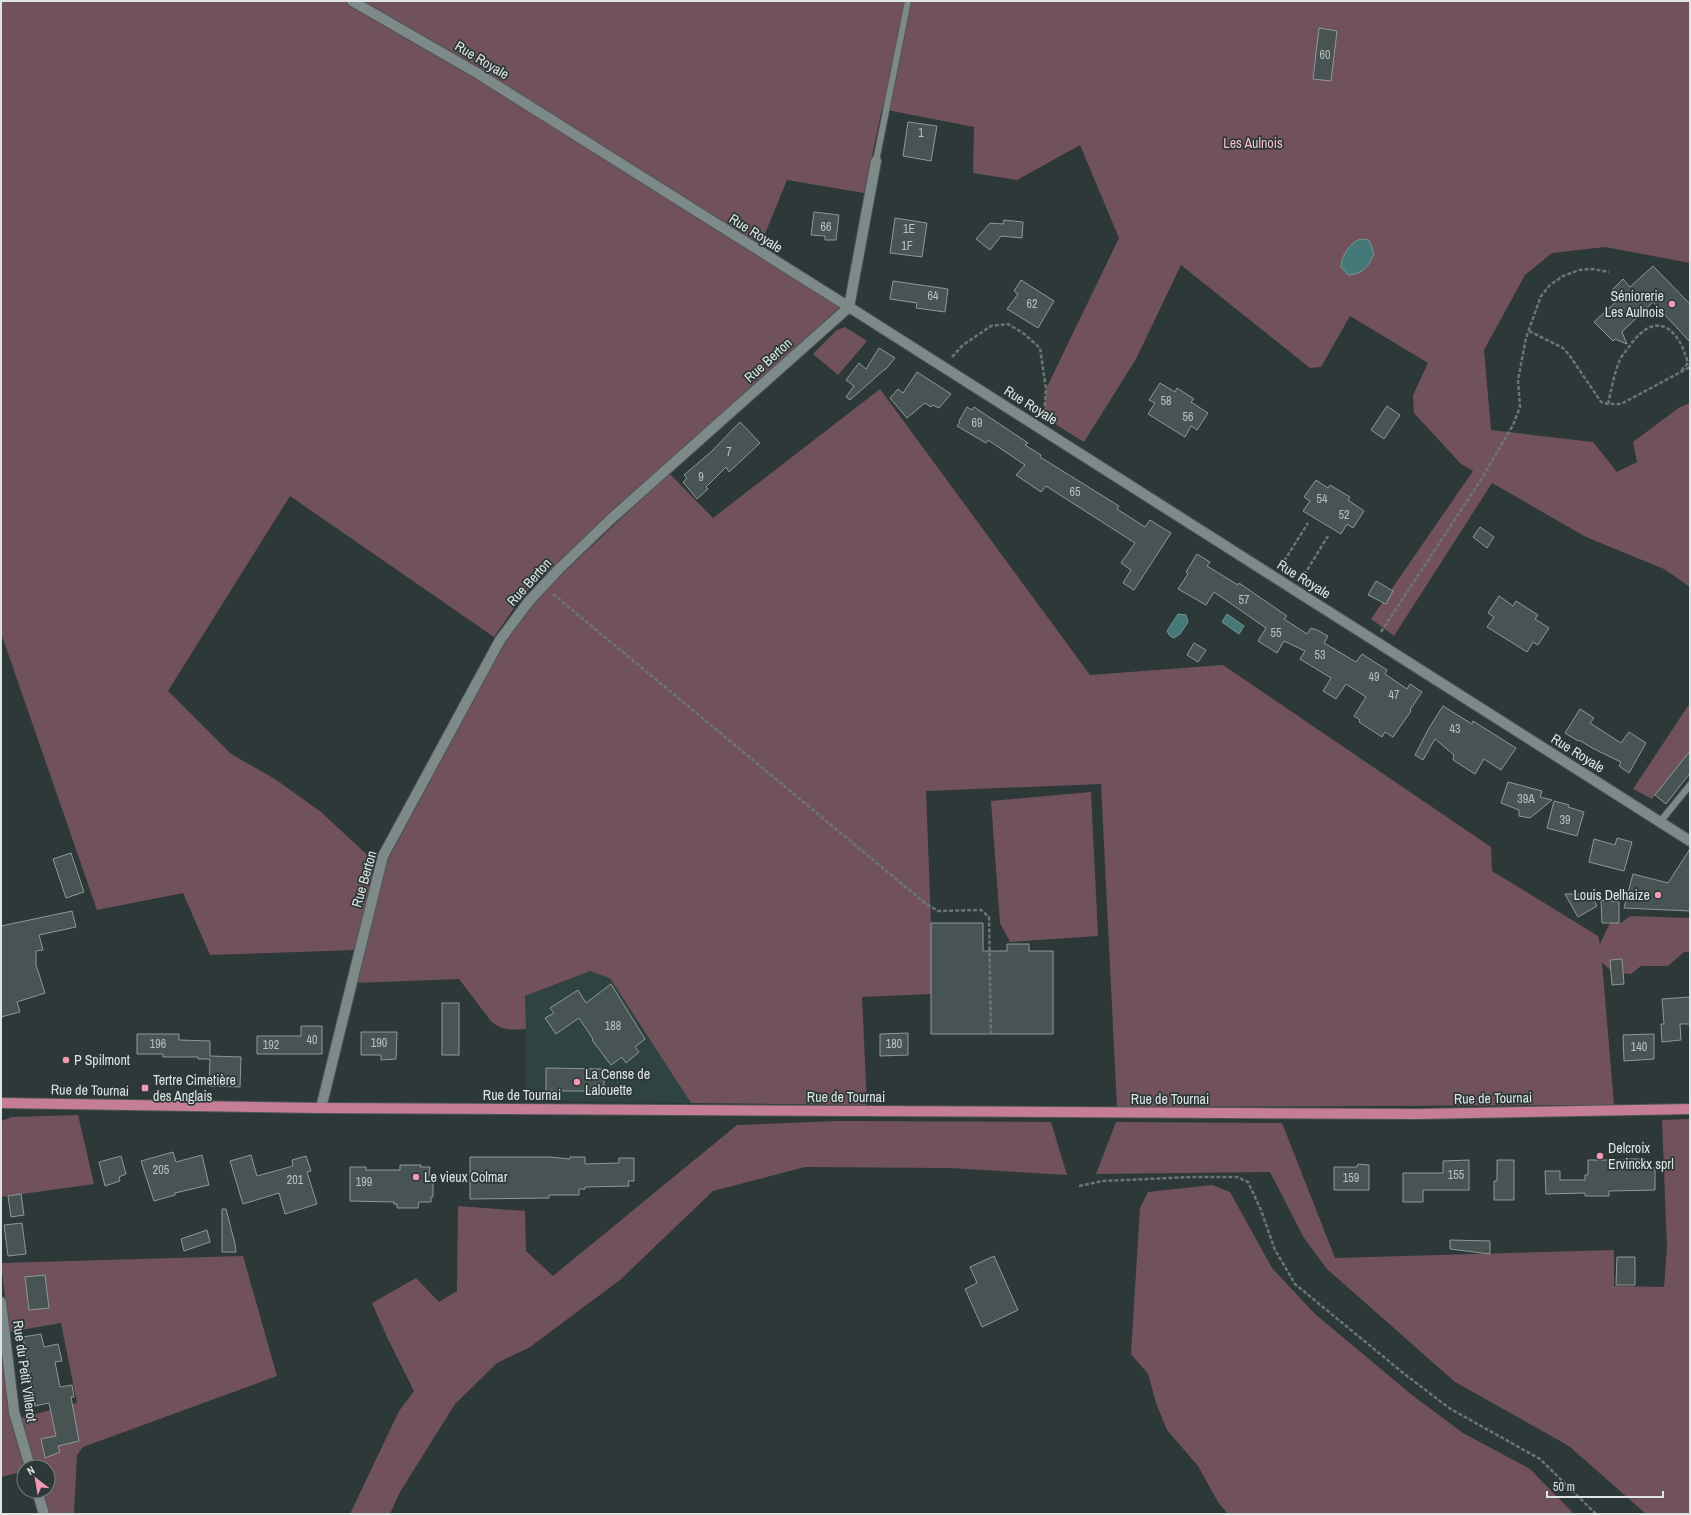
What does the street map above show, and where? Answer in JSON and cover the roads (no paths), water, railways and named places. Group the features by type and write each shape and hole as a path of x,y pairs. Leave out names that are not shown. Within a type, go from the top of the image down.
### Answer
{"main road":[{"name":"Rue de Tournai","path":"1,1103 321,1108 1409,1114 1690,1109"}],"street":[{"name":"Rue Royale","path":"352,1 477,73 1690,840"},
{"path":"849,307 876,161"},
{"name":"Rue Berton","path":"321,1108 384,856 500,640 520,612 543,586 612,518 849,307"},
{"name":"Rue du Petit Villerot","path":"1,1302 14,1412 28,1459"},
{"path":"39,1499 44,1514"}],"lane":[{"path":"876,161 908,1"},
{"path":"1660,822 1690,785"}],"water":[{"path":"1360,239 1369,240 1374,254 1370,262 1361,272 1348,275 1341,267 1344,254 1356,241"},
{"path":"1178,614 1186,615 1188,622 1180,634 1174,638 1170,636 1167,631"},
{"path":"1227,614 1244,626 1239,634 1222,622"}],"place":[{"name":"Séniorerie Les Aulnois","path":"1672,304"},
{"name":"Louis Delhaize","path":"1658,895"},
{"name":"P Spilmont","path":"66,1060"},
{"name":"La Cense de Lalouette","path":"577,1082"},
{"name":"Tertre Cimetière des Anglais","path":"145,1088"},
{"name":"Delcroix Ervinckx sprl","path":"1600,1156"},
{"name":"Le vieux Colmar","path":"416,1177"}],"park label":[{"name":"Les Aulnois","path":"1253,143"}]}
